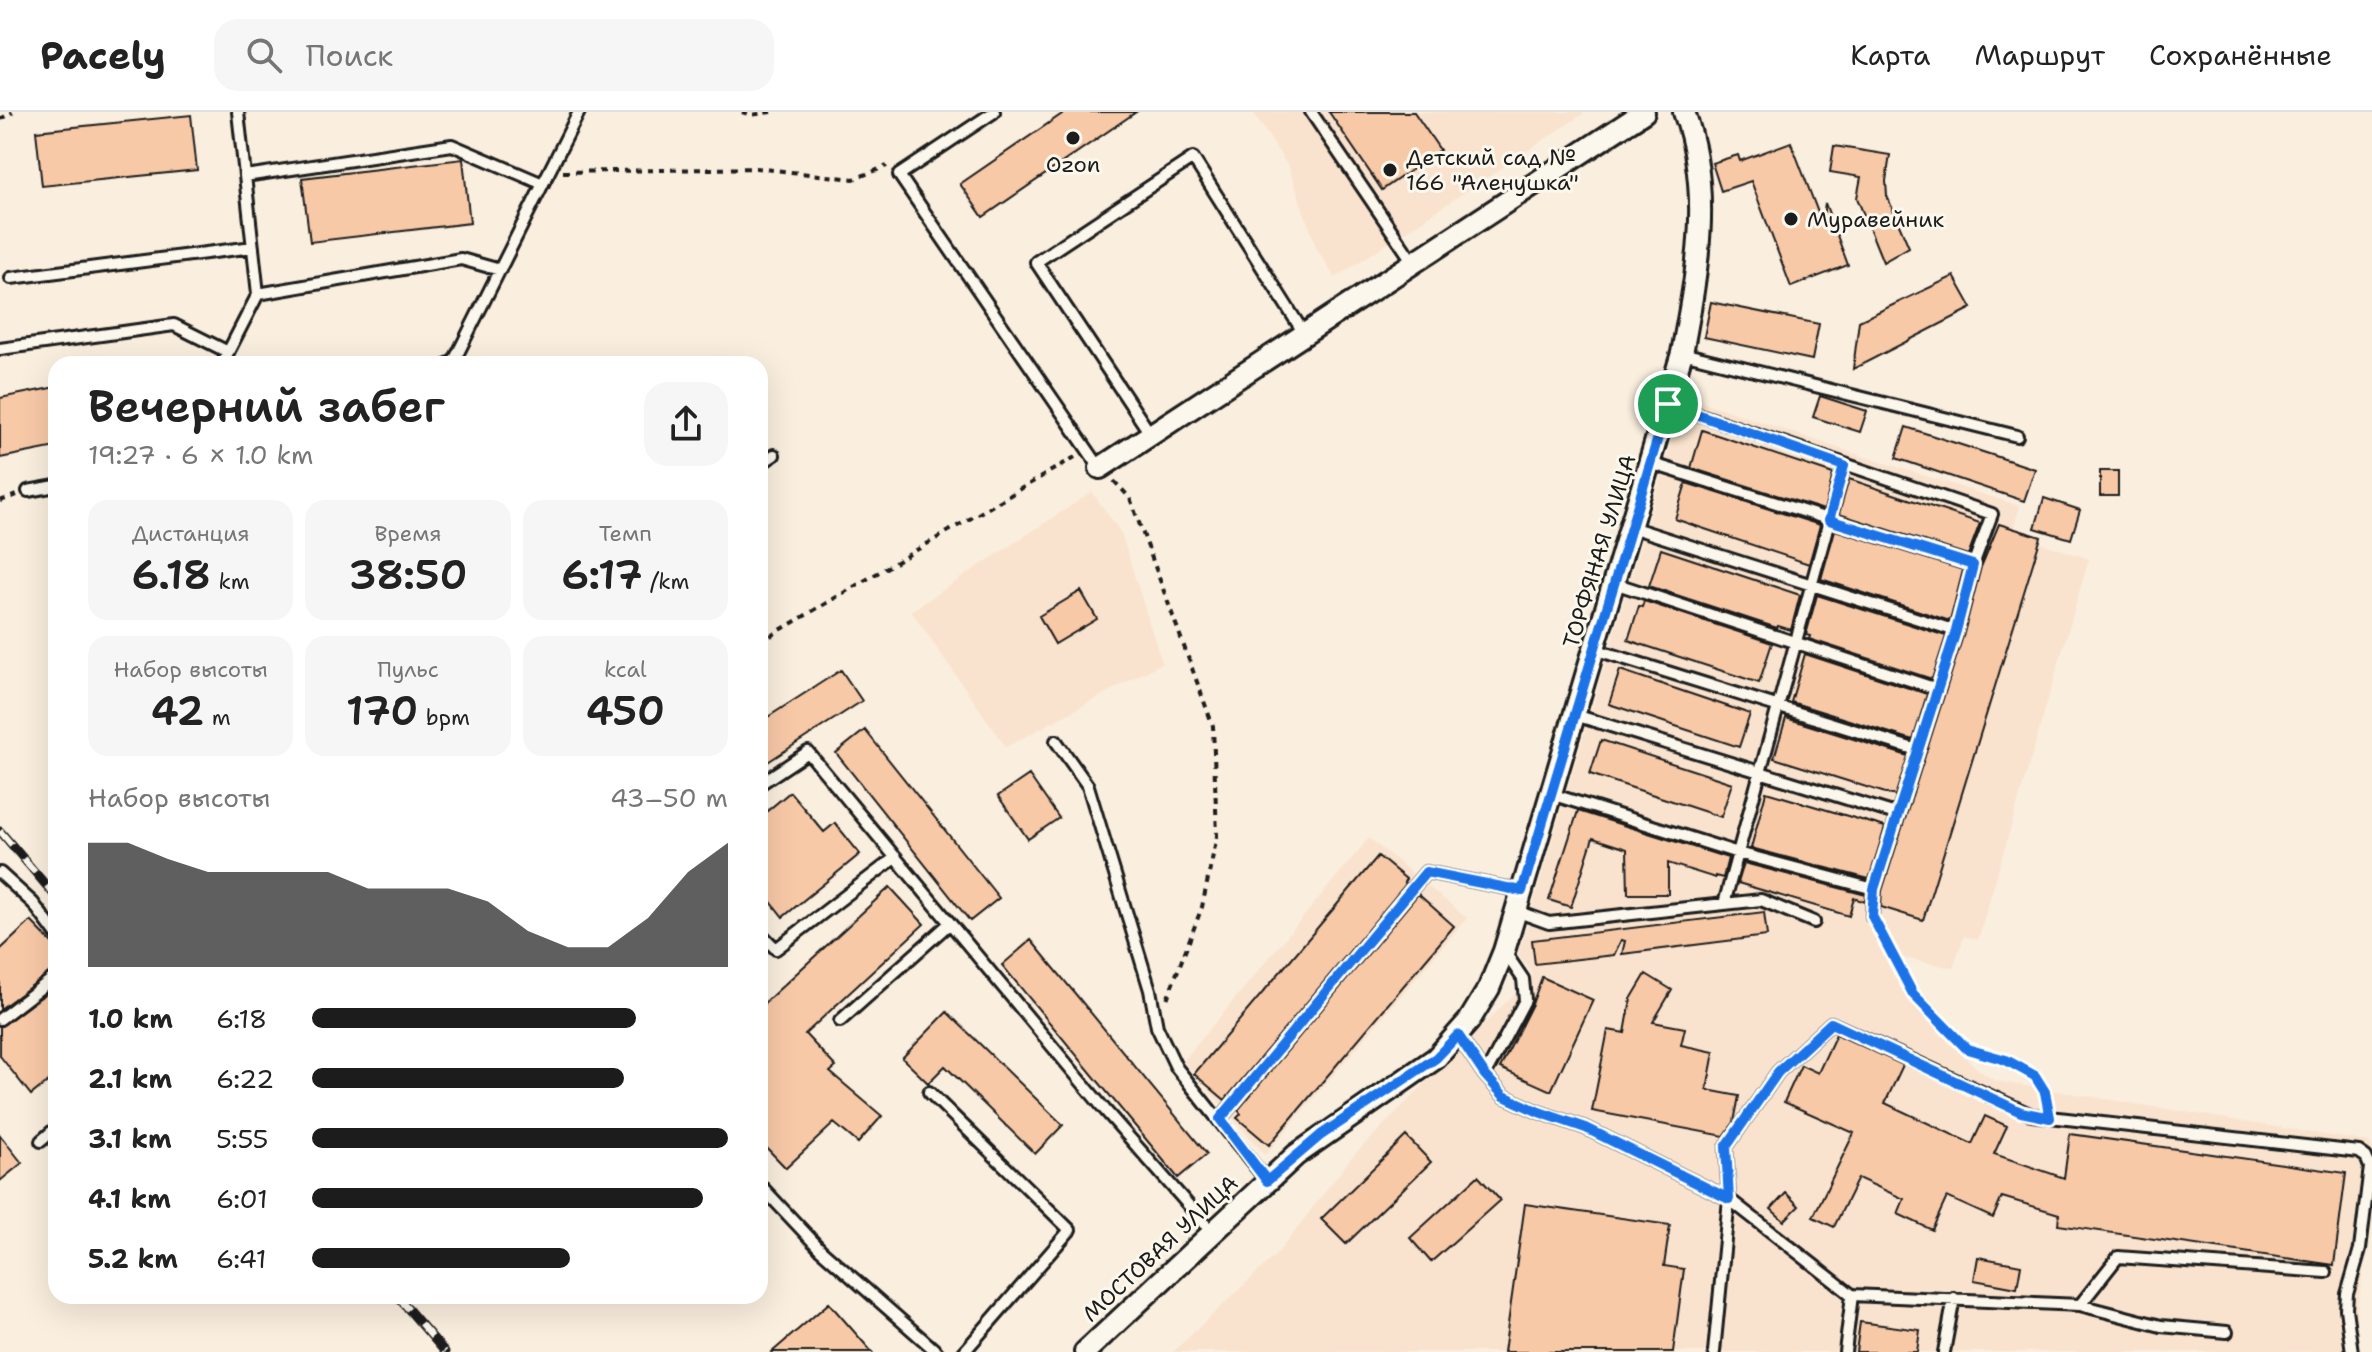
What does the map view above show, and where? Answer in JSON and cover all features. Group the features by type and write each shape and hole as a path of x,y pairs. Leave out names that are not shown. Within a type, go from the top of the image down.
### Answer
{"street":[{"path":"1100,468 1644,112"},
{"name":"ТОРФЯНАЯ УЛИЦА","path":"1504,951 1682,353 1693,294 1701,213 1698,162 1684,112"},
{"name":"МОСТОВАЯ УЛИЦА","path":"1085,1352 1267,1181 1321,1135 1436,1058 1458,1035 1489,988 1504,951"}],"lane":[{"path":"226,356 258,294 238,112"},
{"path":"456,356 579,112"},
{"path":"994,112 899,175 1100,468"},
{"path":"1311,112 1413,262"},
{"path":"245,176 452,145 543,184"},
{"path":"1151,435 1036,262 1193,158 1305,335"},
{"path":"11,278 253,247"},
{"path":"258,294 461,259 500,270"},
{"path":"0,349 174,325 228,352"},
{"path":"1682,353 2017,436"},
{"path":"1668,404 1992,514 1973,565 1956,631 1874,889 1872,916"},
{"path":"768,459 774,455"},
{"path":"1650,463 1973,565"},
{"path":"1724,904 1844,466"},
{"path":"28,491 48,487"},
{"path":"1631,527 1956,631"},
{"path":"1614,583 1937,689"},
{"path":"1594,649 1917,750"},
{"path":"1575,715 1899,815"},
{"path":"1056,741 1088,786 1150,990 1157,1027 1176,1067 1267,1181"},
{"path":"768,779 808,752 1105,1110 1212,1232"},
{"path":"1551,794 1738,853 1874,889"},
{"path":"768,941 776,949 896,857"},
{"path":"1220,1119 1426,872 1522,891"},
{"path":"0,873 33,903 48,923"},
{"path":"1516,911 1549,923 1761,900 1814,922"},
{"path":"840,1021 950,923"},
{"path":"1485,1075 1525,1000 1523,979 1504,951"},
{"path":"0,1019 48,982"},
{"path":"1714,1352 1729,1199 1726,1147 1778,1072 1831,1023 2021,1112 2050,1118 2350,1150 2366,1157 2370,1167 2360,1249 2347,1294 2352,1352"},
{"path":"1458,1035 1485,1075 1504,1096 1586,1128 1729,1199 1852,1295 2080,1305 2161,1326 2227,1332"},
{"path":"929,1092 1070,1230 964,1352"},
{"path":"41,1141 48,1135"},
{"path":"768,1194 821,1250 937,1352"},
{"path":"2080,1305 2118,1257 2326,1272"},
{"path":"1845,1352 1852,1295"},
{"path":"1944,1352 1954,1298"}],"path":[{"path":"0,119 13,112"},
{"path":"742,112 751,115 771,112"},
{"path":"549,172 756,168 854,179 892,163"},
{"path":"768,637 1088,450"},
{"path":"1100,468 1130,498 1213,726 1217,836 1202,907 1157,1027"},
{"path":"1872,916 1913,994 1967,1049 2006,1060 2035,1076 2045,1092 2050,1118"}],"shaded area":[{"path":"1253,112 1583,114 1335,278 1316,247 1289,168"},
{"path":"1685,396 2020,506 2012,533 2089,559 1978,940 1964,936 1953,968 1894,956 1905,990 1977,1069 1995,1081 2369,1142 2372,1146 2372,1212 2351,1352 1173,1352 1277,1254 1351,1158 1533,975 1518,955"},
{"path":"1092,492 1121,533 1162,663 1006,747 911,611"},
{"path":"1369,838 1467,918 1265,1155 1183,1061"}],"building":[{"path":"1065,112 1136,112 983,217 960,184"},
{"name":"Детский сад № 166 \"Аленушка\"","path":"1329,112 1414,112 1440,150 1382,190"},
{"path":"191,115 197,170 42,186 36,131"},
{"path":"1791,142 1822,223 1825,203 1848,265 1791,287 1751,181 1721,191 1712,163 1738,155 1740,161"},
{"path":"1834,146 1890,155 1887,196 1909,247 1883,262 1857,198 1861,177 1830,172"},
{"path":"463,159 470,223 310,242 302,178"},
{"path":"1954,276 1972,308 1853,369 1859,321"},
{"path":"1711,302 1819,324 1812,360 1704,337"},
{"path":"48,389 48,449 0,458 0,398"},
{"path":"1820,396 1867,411 1860,432 1813,417"},
{"path":"1906,427 2035,469 2024,501 1896,458"},
{"path":"1702,430 1833,474 1824,510 1691,468"},
{"path":"2100,471 2118,471 2118,496 2100,496"},
{"path":"1849,479 1980,523 1968,555 1839,514"},
{"path":"1686,483 1820,525 1809,564 1675,519"},
{"path":"2044,498 2080,510 2071,539 2035,528"},
{"path":"1999,524 2041,537 1923,920 1881,907 1882,891 1964,633 1981,567"},
{"path":"1835,530 1963,570 1950,621 1821,579"},
{"path":"1661,549 1800,595 1791,630 1649,586"},
{"path":"1081,591 1097,619 1055,644 1039,616"},
{"path":"1817,595 1946,636 1932,679 1809,639 1810,636 1806,635"},
{"path":"1644,601 1772,643 1759,683 1628,640 1639,606 1642,607"},
{"path":"1805,654 1927,694 1913,740 1791,702"},
{"path":"841,670 862,701 768,762 768,717"},
{"path":"1620,670 1750,714 1739,747 1609,704"},
{"path":"1786,718 1908,756 1895,796 1774,758"},
{"path":"865,730 999,898 970,921 836,753"},
{"path":"1601,740 1732,783 1721,817 1590,774"},
{"path":"1029,775 1059,818 1028,839 998,796"},
{"path":"790,792 824,832 835,823 860,854 783,917 768,898 768,810"},
{"path":"1766,792 1885,827 1869,879 1751,848"},
{"path":"1578,811 1728,858 1723,878 1668,863 1668,894 1628,894 1627,849 1593,838 1571,907 1549,900"},
{"path":"1378,856 1406,879 1406,884 1225,1100 1194,1074"},
{"path":"1744,863 1866,895 1865,902 1854,898 1849,916 1738,883"},
{"path":"890,887 924,924 805,1034 836,1067 830,1072 882,1116 858,1143 834,1123 786,1168 768,1149 768,1000"},
{"path":"1418,894 1454,926 1269,1145 1237,1118 1241,1114 1238,1110"},
{"path":"1764,912 1767,936 1622,954 1625,941 1621,940 1614,955 1535,964 1532,940"},
{"path":"31,921 48,939 48,974 0,1009 0,950"},
{"path":"1031,940 1207,1154 1178,1178 1002,965"},
{"path":"1646,974 1672,990 1653,1022 1685,1028 1681,1045 1714,1052 1707,1090 1739,1096 1734,1122 1724,1136 1592,1111 1608,1030 1625,1033 1631,999"},
{"path":"1542,977 1593,1000 1551,1091 1500,1068"},
{"path":"48,992 48,1081 31,1095 0,1056 0,1027"},
{"path":"947,1012 1063,1125 1035,1154 945,1066 928,1083 902,1058"},
{"path":"1836,1034 1903,1065 1885,1103 1972,1144 1985,1116 2007,1126 1994,1154 2064,1178 2070,1134 2346,1173 2334,1265 2058,1225 2059,1214 2002,1197 1993,1218 1947,1197 1932,1230 1898,1214 1904,1199 1858,1178 1834,1227 1813,1217 1854,1133 1784,1102 1801,1065 1818,1073"},
{"path":"0,1135 22,1163 0,1181"},
{"path":"1406,1136 1431,1162 1346,1244 1321,1219"},
{"path":"1478,1176 1500,1200 1431,1262 1410,1238"},
{"path":"1786,1193 1799,1206 1784,1221 1771,1209"},
{"path":"1525,1204 1670,1225 1664,1266 1684,1269 1673,1352 1504,1352"},
{"path":"1978,1257 2021,1265 2017,1288 1974,1280"},
{"path":"829,1303 872,1352 772,1352"},
{"path":"1860,1322 1920,1330 1917,1352 1856,1352"}],"railway":[{"path":"0,831 48,888"},
{"path":"404,1304 445,1352"}],"place":[{"name":"Ozon","path":"1073,138"},
{"name":"Детский сад № 166 \"Аленушка\"","path":"1390,170"},
{"name":"Муравейник","path":"1791,219"}],"route":[{"path":"1668,404 1844,466 1829,520 1973,565 1956,631 1874,889 1872,916 1913,994 1967,1049 2006,1060 2035,1076 2045,1092 2050,1118 2021,1112 1831,1023 1778,1072 1726,1147 1729,1199 1586,1128 1504,1096 1485,1075 1458,1035 1436,1058 1321,1135 1267,1181 1220,1119 1426,872 1522,891 1668,404"}]}
